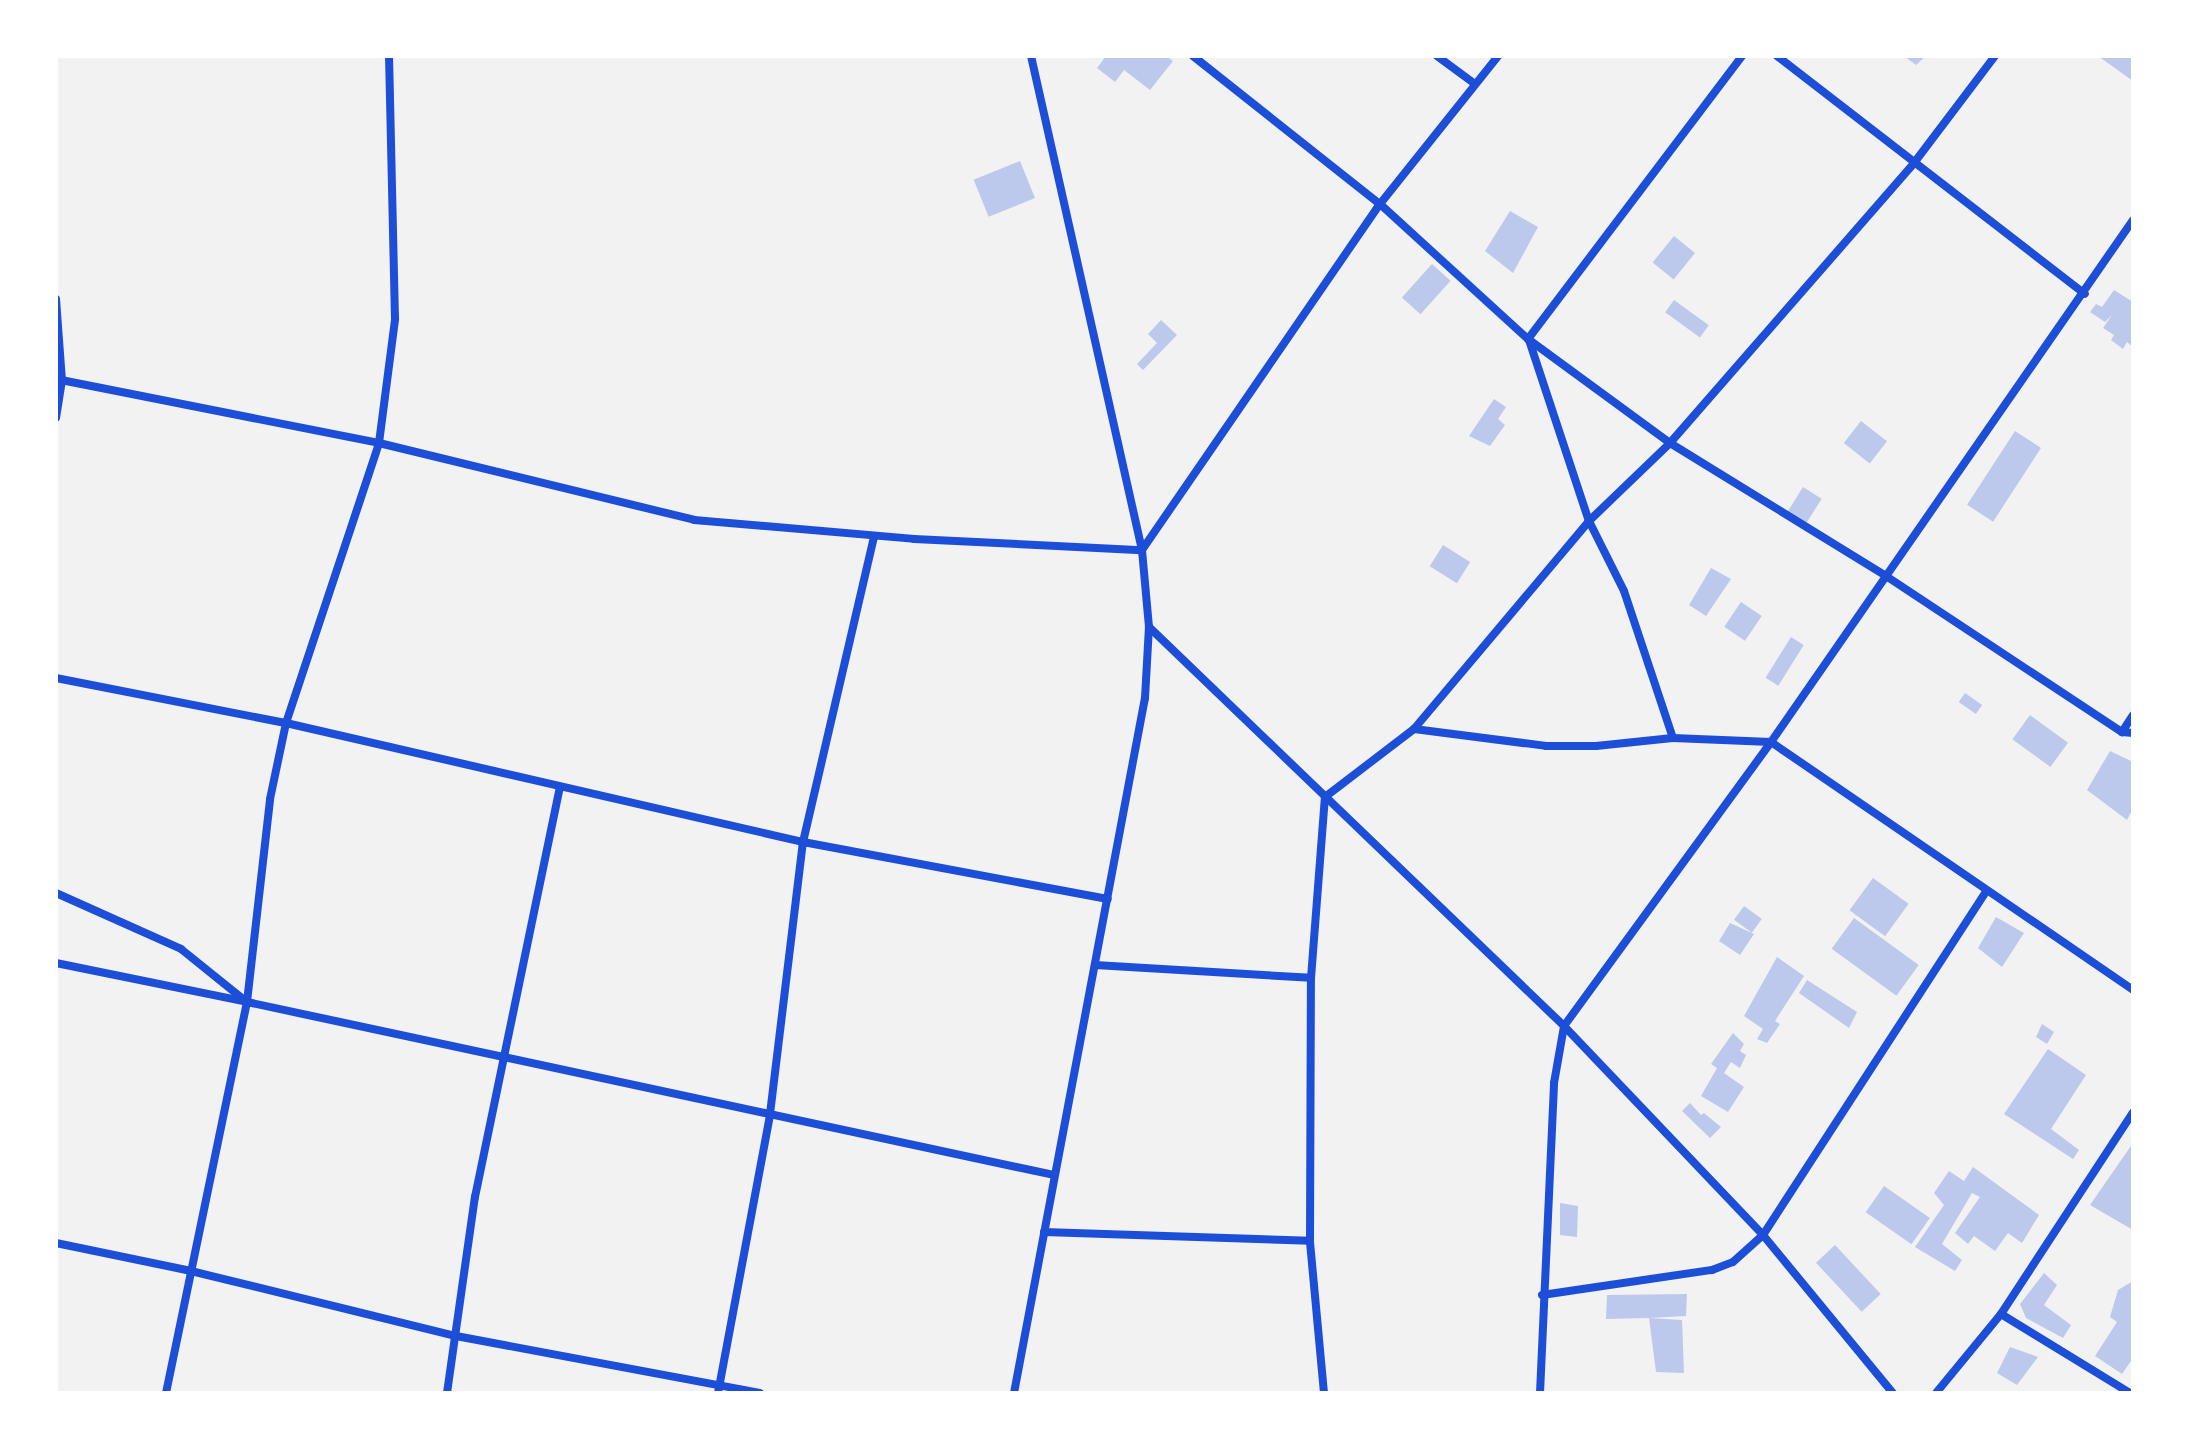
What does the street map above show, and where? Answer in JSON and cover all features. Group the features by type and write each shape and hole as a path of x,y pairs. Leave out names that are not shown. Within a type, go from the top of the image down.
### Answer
{"street":[{"path":"166,1393 247,1002 270,799 286,723 379,443 395,319 389,56"},
{"path":"1014,1393 1145,698 1149,627 1142,550 1031,56"},
{"path":"1193,56 1380,204 1528,339 1670,443 1886,576 2122,732 2133,733"},
{"path":"1437,56 1475,84"},
{"path":"1142,550 1380,204 1498,56"},
{"path":"1528,339 1742,56"},
{"path":"1777,56 2085,294"},
{"path":"1324,1393 1310,1241 1311,978 1325,797 1414,729 1589,521 1670,443 1914,163 1995,56"},
{"path":"1540,1393 1542,1295 1554,1083 1564,1026 1771,742 2085,294 2133,220"},
{"path":"56,299 59,380 56,418"},
{"path":"1528,339 1589,521 1624,591 1673,738"},
{"path":"59,380 379,443 694,520 874,536 1142,550"},
{"path":"718,1389 770,1114 803,842 874,536"},
{"path":"1149,627 1564,1026 1763,1235 1893,1393"},
{"path":"56,678 286,723 803,842 1108,899"},
{"path":"2122,732 2133,715"},
{"path":"1414,729 1546,746 1596,746 1673,738 1771,742 2133,990"},
{"path":"447,1393 475,1197 560,787"},
{"path":"1542,1295 1712,1270 1733,1262 1763,1235 1986,891"},
{"path":"56,893 181,949 247,1002"},
{"path":"56,963 1054,1175"},
{"path":"1095,965 1311,978"},
{"path":"1936,1393 2001,1314 2133,1112"},
{"path":"1044,1232 1310,1241"},
{"path":"56,1243 191,1271 456,1336 718,1389 760,1393"},
{"path":"2001,1314 2130,1393"}],"building":[{"path":"1106,56 1166,56 1173,61 1150,90 1124,70 1115,82 1097,68"},
{"path":"1904,56 1926,56 1916,65"},
{"path":"2098,56 2133,56 2133,81"},
{"path":"1020,161 1035,198 989,217 974,180"},
{"path":"1510,211 1538,227 1513,273 1485,251"},
{"path":"1674,236 1695,253 1674,279 1653,262"},
{"path":"1432,264 1451,281 1420,314 1402,297"},
{"path":"2114,290 2133,302 2133,347 2127,342 2123,349 2111,340 2114,335 2103,328 2112,315 2105,322 2090,312 2096,304 2102,307"},
{"path":"1674,300 1709,325 1700,337 1665,312"},
{"path":"1161,320 1177,335 1143,370 1137,364 1157,343 1148,334"},
{"path":"1494,399 1506,407 1498,419 1505,425 1490,446 1469,436"},
{"path":"1861,421 1887,441 1870,463 1844,443"},
{"path":"2015,431 2041,448 1993,522 1967,505"},
{"path":"1803,487 1822,499 1806,523 1788,512"},
{"path":"1443,545 1470,562 1457,583 1430,566"},
{"path":"1711,568 1731,579 1706,616 1689,605"},
{"path":"1741,602 1762,616 1745,641 1724,627"},
{"path":"1791,637 1804,645 1778,686 1766,678"},
{"path":"1965,693 1982,705 1976,714 1959,702"},
{"path":"2030,715 2068,743 2050,767 2012,739"},
{"path":"2110,751 2133,762 2133,808 2127,820 2087,790"},
{"path":"1873,878 1909,904 1885,936 1849,910"},
{"path":"1744,906 1762,919 1752,933 1734,920"},
{"path":"1996,917 2024,933 2002,967 1978,948"},
{"path":"1854,918 1919,965 1896,996 1832,949"},
{"path":"1730,923 1754,934 1740,955 1719,941"},
{"path":"1777,957 1804,976 1775,1021 1780,1024 1767,1043 1757,1039 1763,1029 1744,1016"},
{"path":"1807,980 1857,1012 1849,1028 1799,993"},
{"path":"2042,1024 2054,1032 2047,1044 2036,1037"},
{"path":"1733,1033 1744,1044 1740,1051 1746,1055 1740,1068 1731,1062 1724,1073 1744,1087 1728,1112 1701,1096 1717,1068 1711,1064"},
{"path":"2048,1049 2086,1075 2051,1129 2079,1150 2073,1159 2004,1114"},
{"path":"1690,1103 1701,1115 1704,1113 1721,1127 1710,1138 1682,1111"},
{"path":"2133,1143 2133,1230 2090,1205"},
{"path":"1973,1167 2039,1215 2022,1243 2008,1233 1995,1251 1974,1236 1968,1244 1955,1233 1980,1197 1972,1193 1942,1244 1962,1260 1955,1271 1915,1247 1944,1205 1934,1193 1949,1171 1964,1181"},
{"path":"1884,1186 1930,1218 1912,1244 1866,1212"},
{"path":"1560,1203 1578,1206 1577,1237 1560,1235"},
{"path":"1835,1245 1881,1294 1862,1312 1816,1263"},
{"path":"2044,1273 2057,1285 2044,1305 2071,1325 2063,1338 2026,1318 2020,1304"},
{"path":"2133,1281 2133,1358 2122,1374 2095,1356 2117,1322 2110,1317 2118,1290"},
{"path":"1687,1294 1686,1316 1606,1319 1607,1295"},
{"path":"1649,1318 1682,1320 1684,1373 1656,1372"},
{"path":"2010,1347 2038,1357 2017,1385 1997,1373"}]}
